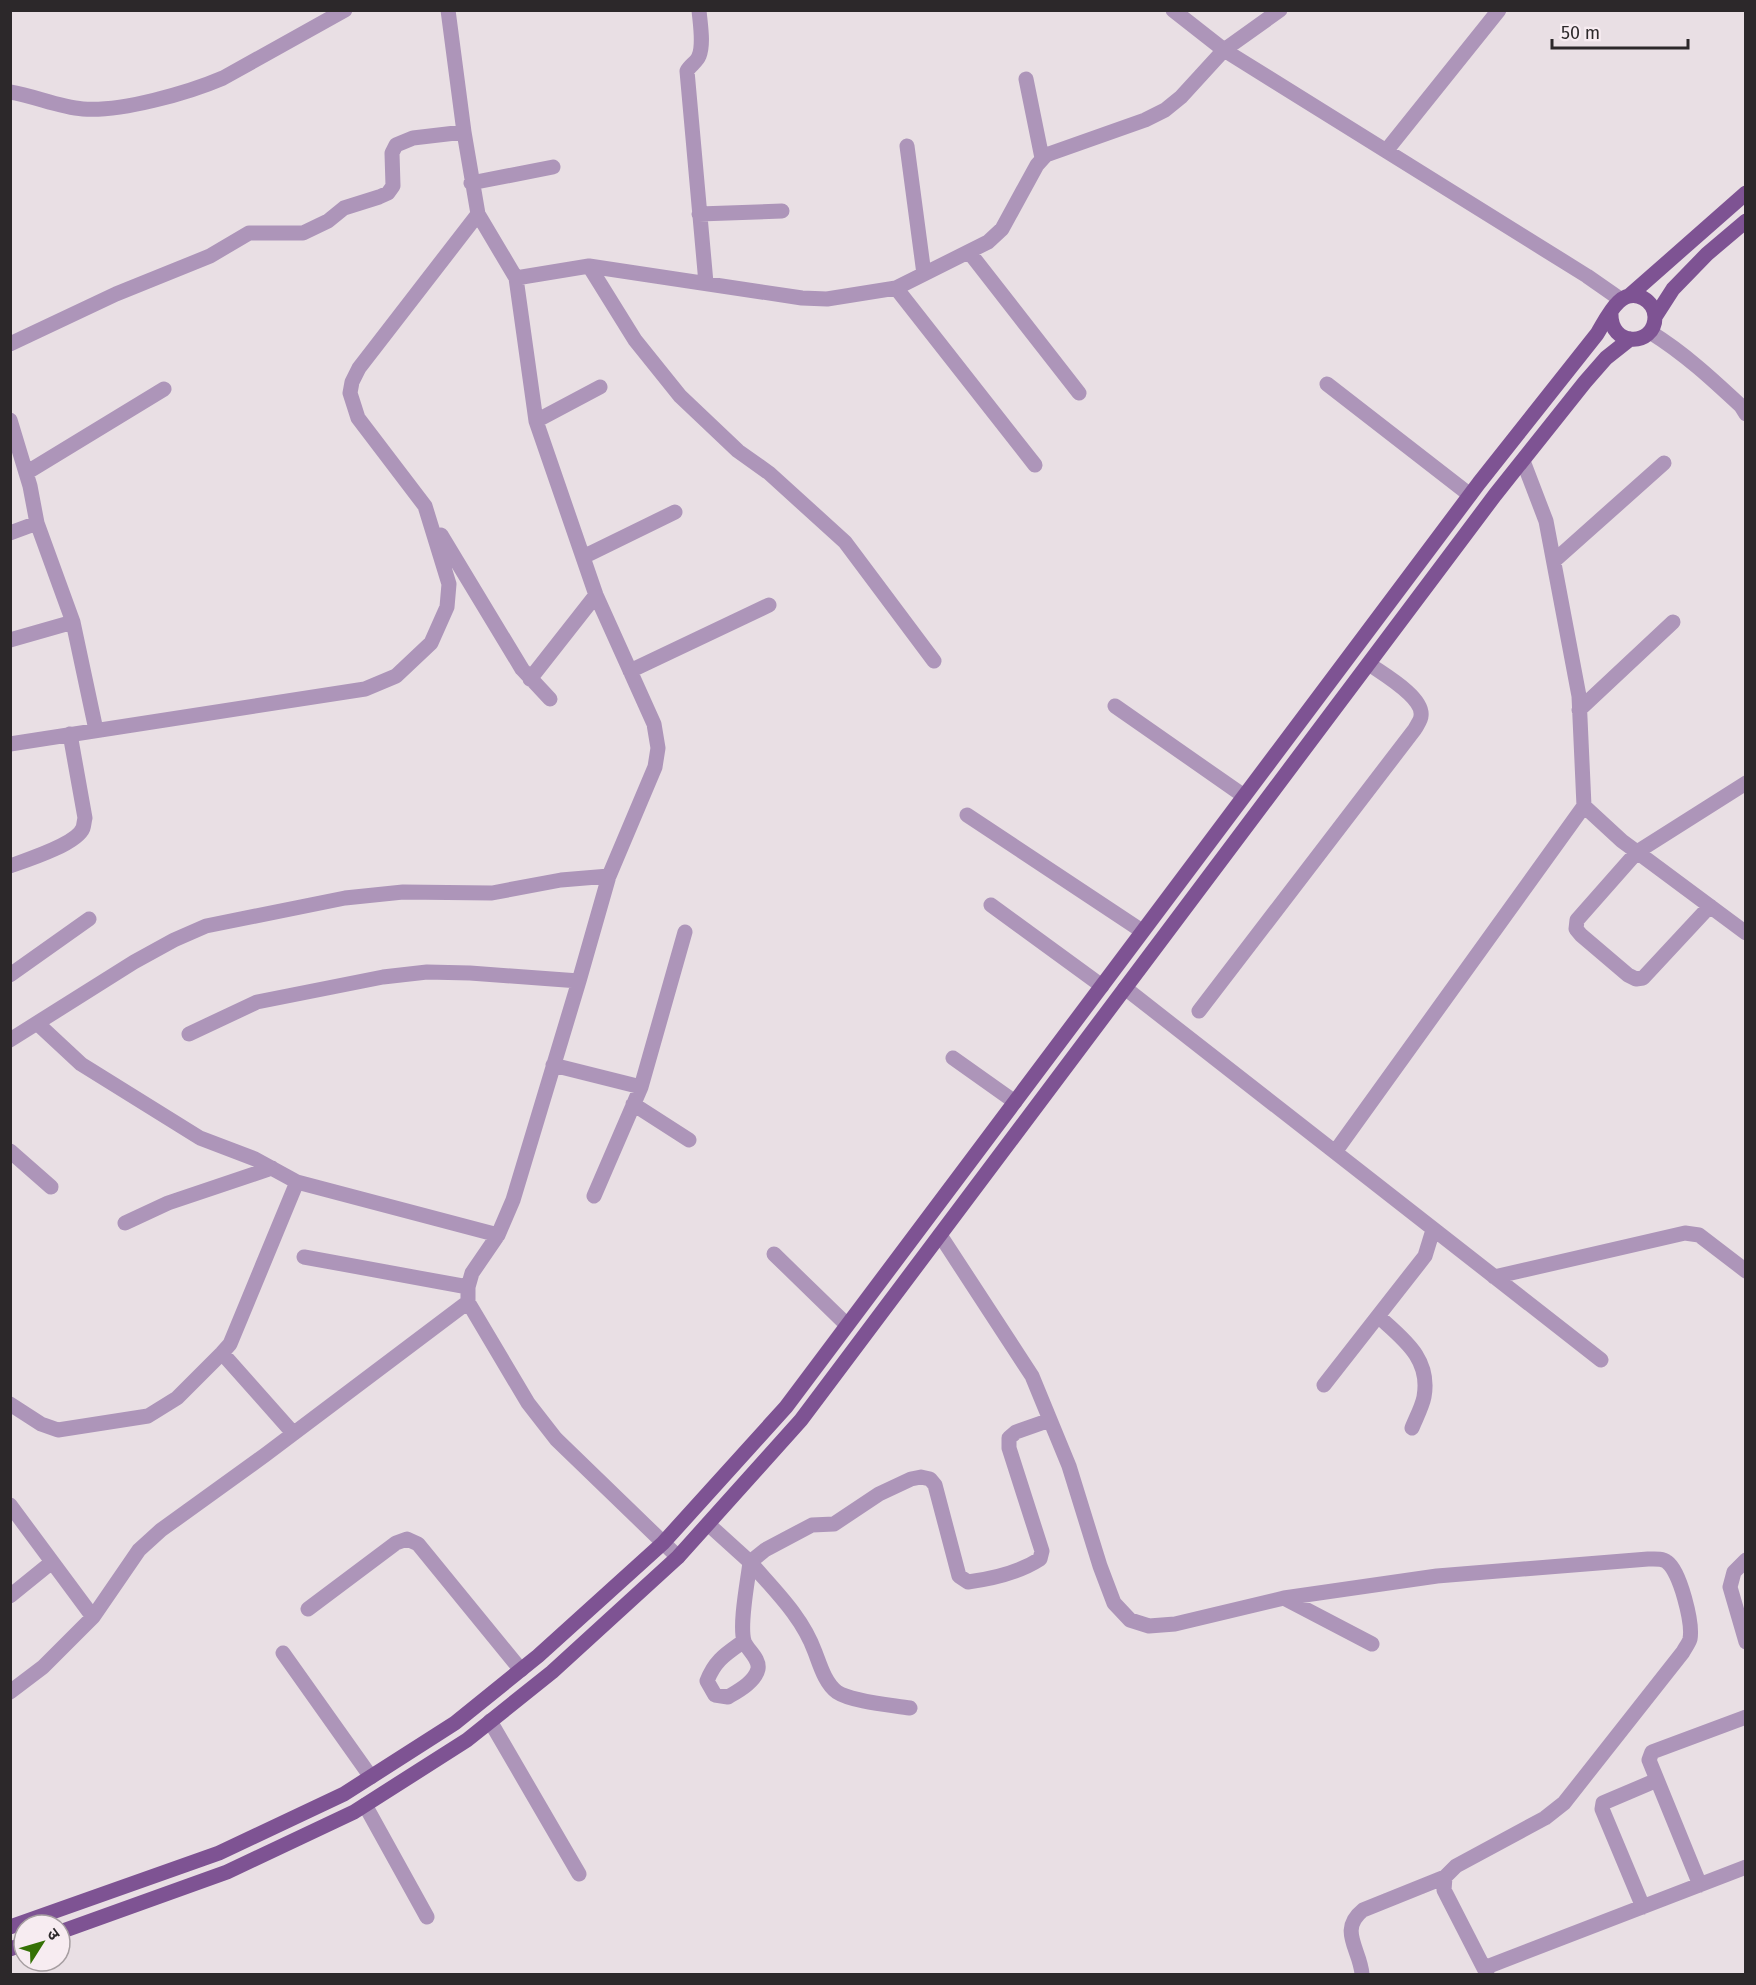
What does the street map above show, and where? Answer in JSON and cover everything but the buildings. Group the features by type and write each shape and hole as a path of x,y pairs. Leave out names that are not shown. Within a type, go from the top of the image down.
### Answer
{"main road":[{"path":"10,1927 219,1853 344,1794 454,1723 521,1670 663,1543 786,1407 1470,495 1597,334 1611,312 1624,297 1746,193"},
{"path":"72,1928 227,1872 354,1812 467,1740 552,1672 678,1557 801,1420 1523,461 1606,358 1630,339 1644,337 1673,289 1707,254 1746,221"},
{"path":"1624,297 1644,298 1649,303 1652,324"},
{"path":"1611,312 1612,327 1617,333 1630,339"}],"street":[{"path":"10,92 82,109 102,110 132,105 216,81 345,10"},
{"path":"448,10 471,183 478,214 516,278 536,421 596,595 654,724 658,748 655,767 609,876 513,1200 498,1235 472,1273 468,1295 528,1403 556,1439 678,1557"},
{"path":"699,10 701,48 699,57 687,71 706,283"},
{"path":"1173,10 1224,50 1258,72 1624,297"},
{"path":"516,278 589,266 802,298 827,299 896,288 988,242 1002,229 1042,158 1051,152 1145,120 1165,110 1181,97 1224,50 1280,10"},
{"path":"1386,151 1499,10"},
{"path":"1026,79 1042,158"},
{"path":"10,344 116,294 210,256 249,233 303,233 313,229 344,207 388,193 393,186 392,153 396,145 413,138 464,132"},
{"path":"907,146 924,274"},
{"path":"471,183 553,167"},
{"path":"699,214 782,211"},
{"path":"478,214 359,368 352,382 350,393 358,418 425,506 454,560 522,669 550,699"},
{"path":"969,252 1079,393"},
{"path":"589,266 635,340 680,396 738,452 769,473 845,542 934,661"},
{"path":"896,288 1035,465"},
{"path":"1652,324 1674,347 1741,406 1746,414"},
{"path":"1328,384 1470,495"},
{"path":"536,421 600,387"},
{"path":"26,473 164,389"},
{"path":"10,420 26,473 37,523 73,622 96,730"},
{"path":"1335,1152 1584,806 1579,696 1546,521 1523,461"},
{"path":"1554,561 1664,464"},
{"path":"10,744 365,689 396,676 431,643 447,608 449,584 425,506"},
{"path":"583,557 675,512"},
{"path":"10,533 37,523"},
{"path":"530,679 596,595"},
{"path":"630,671 769,605"},
{"path":"10,640 73,622"},
{"path":"1579,710 1673,622"},
{"path":"1199,1011 1421,718 1421,708 1416,698 1369,664"},
{"path":"1115,706 1244,795"},
{"path":"10,866 63,845 83,830 85,819 70,735"},
{"path":"1710,906 1643,978 1636,979 1628,975 1576,929 1577,920 1637,852 1746,783"},
{"path":"1584,806 1622,841 1746,933"},
{"path":"967,815 1142,931"},
{"path":"10,1040 134,962 206,926 345,898 403,892 492,893 561,880 609,876"},
{"path":"991,905 1102,986"},
{"path":"10,975 89,919"},
{"path":"594,1196 641,1087 685,932"},
{"path":"189,1034 257,1002 383,977 427,972 579,981"},
{"path":"1125,988 1601,1360"},
{"path":"38,1024 90,1070 201,1137 255,1159 297,1182 498,1235"},
{"path":"953,1058 1015,1102"},
{"path":"554,1065 641,1087"},
{"path":"633,1104 689,1140"},
{"path":"10,1151 51,1187"},
{"path":"125,1223 168,1203 272,1168"},
{"path":"10,1404 41,1424 58,1430 141,1418 162,1409 177,1398 230,1344 297,1182"},
{"path":"1324,1385 1425,1256 1433,1230"},
{"path":"1494,1277 1685,1233 1699,1234 1746,1271"},
{"path":"940,1235 1032,1376 1069,1466 1114,1603 1131,1620 1149,1626 1175,1624 1284,1598 1437,1576 1648,1558 1665,1560 1674,1569 1680,1580 1689,1624 1690,1639 1683,1652 1555,1812 1456,1866 1445,1876 1364,1910 1353,1918 1350,1928 1362,1974"},
{"path":"774,1254 847,1325"},
{"path":"304,1257 468,1295"},
{"path":"10,1692 44,1667 93,1617 140,1550 161,1530 293,1433 468,1295"},
{"path":"1378,1316 1413,1348 1423,1368 1424,1397 1412,1428"},
{"path":"222,1353 293,1433"},
{"path":"744,1641 743,1626 750,1562 765,1550 812,1525 834,1524 879,1494 921,1477 930,1479 935,1485 959,1576 968,1582 977,1581 1030,1565 1040,1559 1042,1551 1009,1448 1009,1438 1016,1432 1050,1420"},
{"path":"10,1505 93,1617"},
{"path":"708,1524 750,1562 797,1617 808,1632 825,1678 836,1692 850,1697 910,1708"},
{"path":"308,1609 396,1543 407,1539 418,1544 521,1670"},
{"path":"1746,1560 1734,1572 1730,1587 1746,1642"},
{"path":"10,1596 52,1562"},
{"path":"1284,1598 1372,1644"},
{"path":"283,1653 371,1777"},
{"path":"1700,1885 1649,1760 1652,1752 1746,1717"},
{"path":"490,1721 579,1874"},
{"path":"1643,1907 1602,1809 1603,1803 1657,1780"},
{"path":"365,1805 427,1917"},
{"path":"1445,1876 1444,1890 1485,1971 1746,1867"}]}
